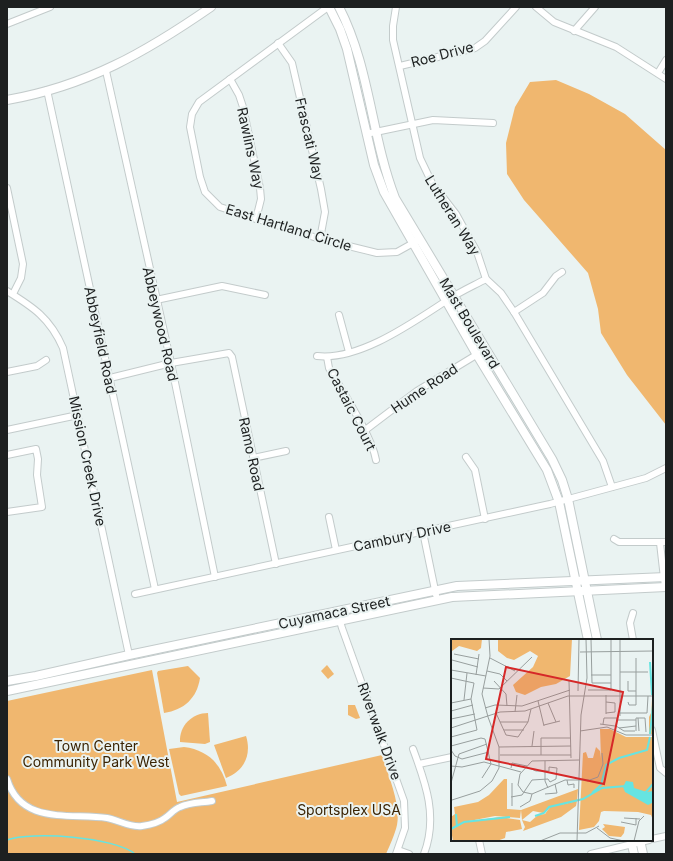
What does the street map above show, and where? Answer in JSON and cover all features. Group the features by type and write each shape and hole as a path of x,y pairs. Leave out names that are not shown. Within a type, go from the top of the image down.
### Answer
{"main road":[{"path":"7,100 46,90 106,71 175,32 212,7"},
{"name":"Mast Boulevard","path":"328,7 340,29 347,49 366,134 381,186 450,298 486,348 552,459 562,480 568,499 588,590 597,639"},
{"name":"Mast Boulevard","path":"339,7 356,42 385,172 395,198 416,241"},
{"name":"Mast Boulevard","path":"450,298 476,355 543,464 559,502 588,639"},
{"name":"Cuyamaca Street","path":"7,681 435,590 470,585 665,577"},
{"name":"Cuyamaca Street","path":"7,691 437,600 474,595 665,587"},
{"path":"194,642 196,652"},
{"path":"640,841 643,854"},
{"path":"631,842 634,854"}],"street":[{"path":"7,24 50,7"},
{"name":"East Hartland Circle","path":"328,7 202,98 194,109 190,127 202,186 208,197 220,207 320,239 377,253 397,252 416,241"},
{"name":"Lutheran Way","path":"396,7 393,26 393,40 420,158 426,172 432,183 456,214 476,250 486,278 501,293 514,312 606,467 612,487"},
{"name":"Roe Drive","path":"400,66 475,48 486,40 516,7"},
{"path":"536,7 554,22 616,47 666,79"},
{"path":"574,31 595,7"},
{"name":"Frascati Way","path":"278,43 292,63 321,189 325,212 320,239"},
{"path":"658,73 666,60"},
{"name":"Abbeywood Road","path":"106,71 171,363 215,577"},
{"name":"Rawlins Way","path":"230,79 243,107 260,188 261,199 256,219"},
{"name":"Abbeyfield Road","path":"46,90 155,589"},
{"path":"366,134 434,120 493,123"},
{"path":"7,188 22,264 21,278 10,293"},
{"path":"514,312 543,293 556,276 562,272"},
{"path":"317,356 327,357 349,352 381,341 450,298 486,278"},
{"path":"156,300 222,286 265,295"},
{"name":"Mission Creek Drive","path":"10,293 35,308 47,320 56,334 65,355 129,655"},
{"path":"339,315 349,352"},
{"name":"Hume Road","path":"364,431 417,390 486,348"},
{"name":"Ramo Road","path":"171,363 221,353 229,353 232,357 276,564"},
{"name":"Castaic Court","path":"327,357 329,368 364,431 376,460"},
{"path":"7,372 37,366 46,360"},
{"path":"110,378 171,363"},
{"path":"7,430 78,415"},
{"path":"7,455 36,449 38,459 37,475 42,507 7,512"},
{"path":"253,458 286,451"},
{"path":"466,457 475,470 484,518"},
{"name":"Cambury Drive","path":"135,594 559,502 646,478 666,468"},
{"path":"329,517 336,550"},
{"path":"423,532 437,600"},
{"path":"614,539 619,542 663,542 665,587"},
{"name":"Riverwalk Drive","path":"337,611 404,801 404,828 397,852"},
{"path":"633,613 630,623 633,639"},
{"path":"653,737 660,768 666,773"},
{"path":"413,749 429,798 431,816 428,844 423,854"},
{"path":"419,764 451,757"},
{"path":"7,779 17,799 29,808 40,812 107,818 136,826 144,826 163,820 179,807 184,805 200,801 212,801"},
{"path":"653,839 666,836"},
{"path":"479,841 482,854"},
{"path":"590,854 631,842 640,841"},
{"path":"397,852 409,854"}],"green space":[{"path":"556,80 589,94 625,114 666,150 666,425 627,375 601,333 598,309 588,273 524,200 507,174 506,143 515,107 530,82"},
{"path":"327,665 334,674 328,679 321,671"},
{"path":"188,666 200,678 193,697 178,709 164,713 157,673 158,671"},
{"path":"152,670 177,802 382,755 396,799 398,817 395,832 386,854 7,854 7,701"},
{"path":"348,705 355,705 360,718 356,719 348,715"},
{"path":"208,713 210,742 205,744 180,742 180,736 184,726 197,715"},
{"path":"246,736 248,750 245,762 238,771 226,778 214,745"},
{"path":"184,747 200,751 212,759 221,771 227,786 181,796 179,794 169,749"}],"waterway":[{"path":"7,840 19,837 35,836 73,837 110,843 125,848 135,854"}],"park label":[{"name":"Town Center Community Park West","path":"96,754"},
{"name":"Sportsplex USA","path":"349,809"}]}
